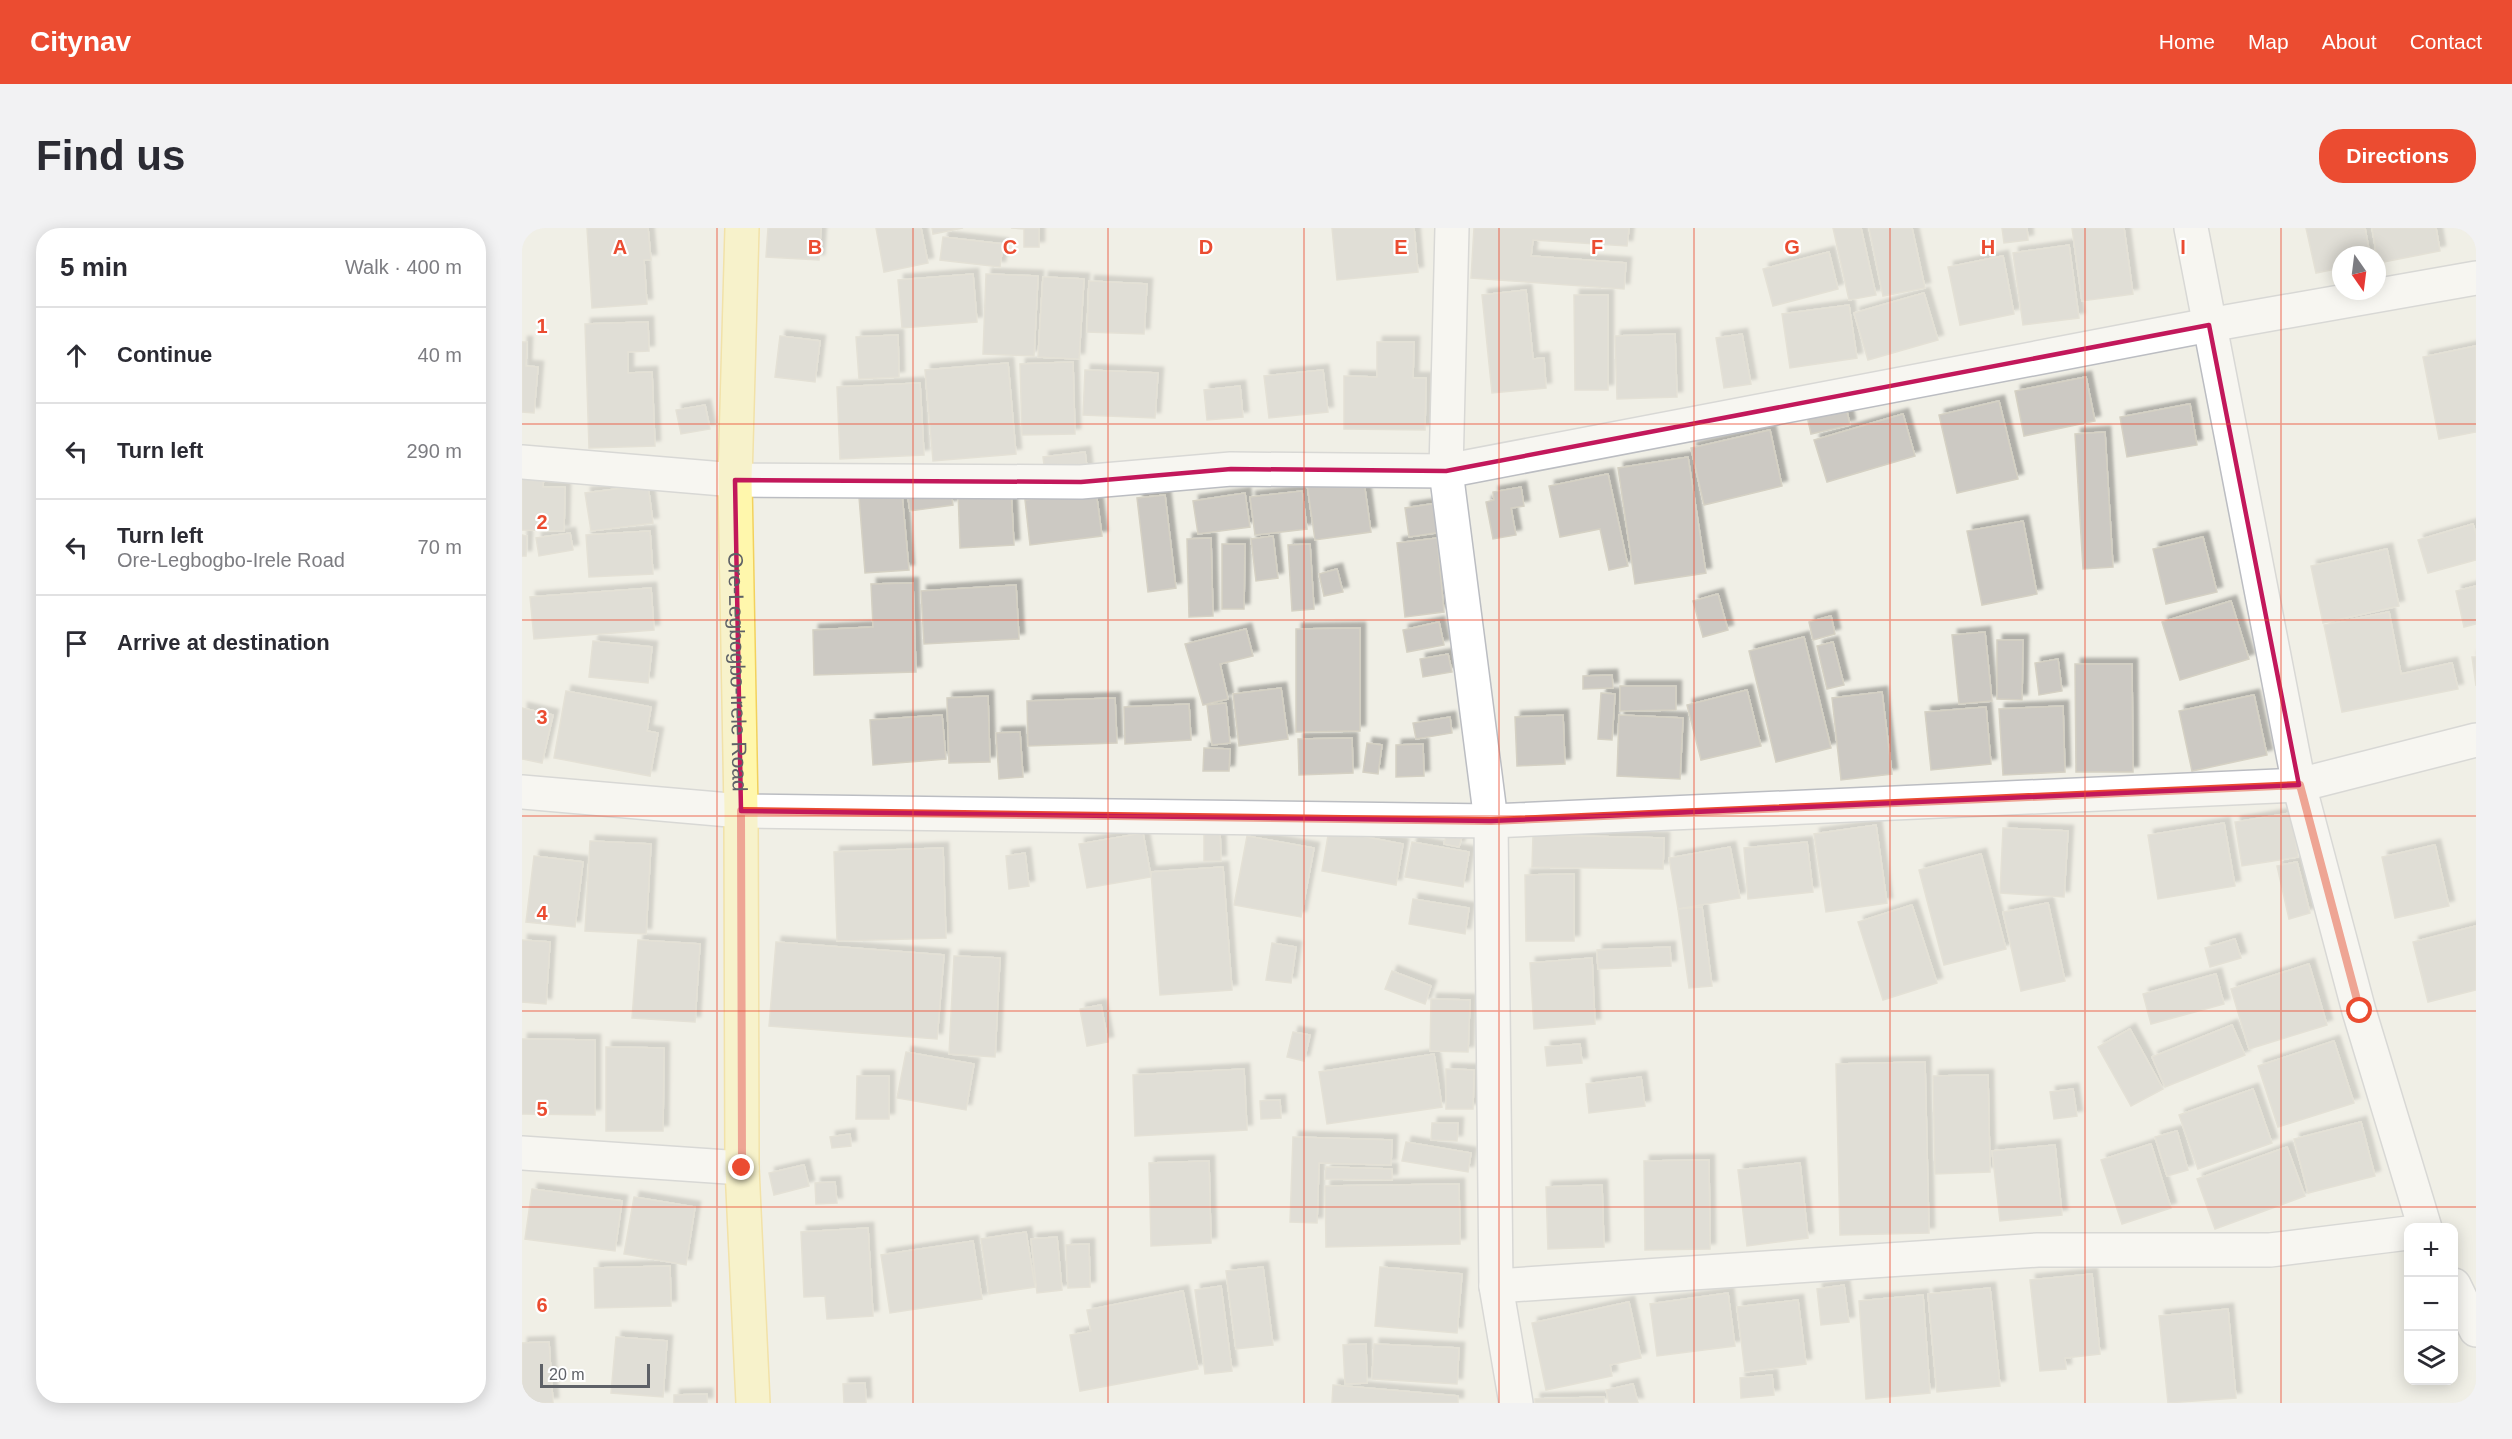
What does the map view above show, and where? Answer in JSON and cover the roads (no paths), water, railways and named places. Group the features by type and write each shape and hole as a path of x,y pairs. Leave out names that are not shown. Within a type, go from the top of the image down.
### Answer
{"main road":[{"name":"Ore-Legbogbo-Irele Road","path":"742,228 735,480 741,811 742,1168 753,1403"}],"street":[{"path":"1452,228 1446,471 1491,821 1496,1286 1516,1403"},
{"path":"2191,228 2300,785 2360,1011 2424,1223"},
{"path":"522,462 735,480 1081,482 1232,469 1446,471 2209,325 2476,278"},
{"path":"522,792 741,811 1491,821 2300,785 2476,740"},
{"path":"522,1153 742,1168"},
{"path":"1496,1286 2038,1250 2270,1250 2404,1234"},
{"path":"2458,1293 2476,1330"}]}
